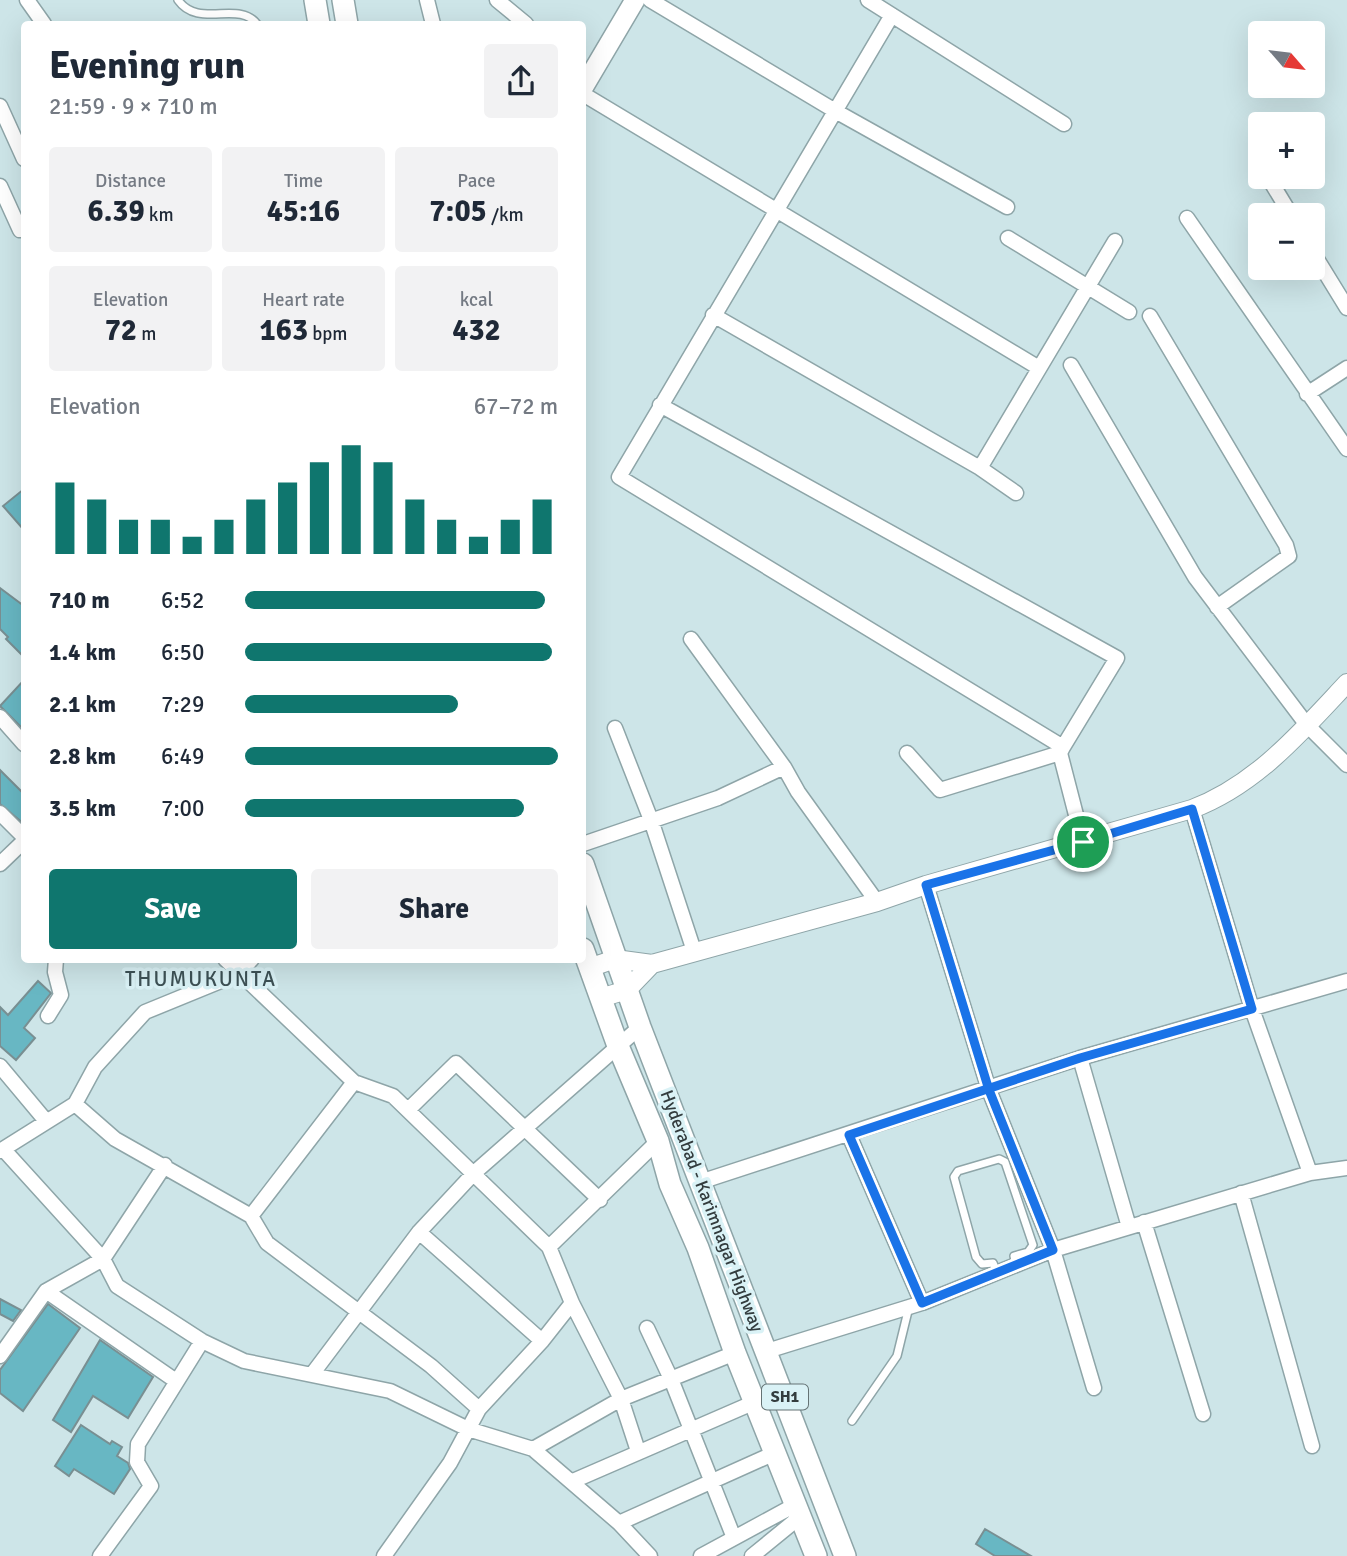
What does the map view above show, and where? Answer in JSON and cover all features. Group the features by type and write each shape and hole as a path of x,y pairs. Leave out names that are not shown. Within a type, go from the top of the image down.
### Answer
{"main road":[{"path":"315,0 318,21"},
{"path":"343,0 346,21"},
{"path":"586,80 635,0"},
{"name":"Hyderabad - Karimnagar Highway","path":"586,873 640,1027 845,1556"},
{"name":"Hyderabad - Karimnagar Highway","path":"586,959 618,1046 658,1141 670,1184 698,1248 735,1353 816,1556"}],"street":[{"path":"27,0 42,21"},
{"path":"427,0 432,21"},
{"path":"497,0 522,21"},
{"path":"650,0 837,112 1007,207"},
{"path":"869,0 1064,124"},
{"path":"892,15 619,477 1062,750 1083,842"},
{"path":"586,84 776,211 1039,368"},
{"path":"0,106 21,152"},
{"path":"0,186 21,230"},
{"path":"1187,218 1347,449"},
{"path":"1008,239 1129,312"},
{"path":"980,468 1115,241"},
{"path":"1325,272 1347,308"},
{"path":"713,315 980,468 1016,493"},
{"path":"1150,316 1286,545 1289,556 1217,607"},
{"path":"1071,365 1195,578 1307,725 1347,765"},
{"path":"1307,394 1347,368"},
{"path":"660,405 1117,658 1062,750 940,790 907,753"},
{"path":"691,639 877,902"},
{"path":"586,959 615,959 652,964 877,902 926,885 1192,809 1219,799 1253,777 1347,683"},
{"path":"0,717 21,741"},
{"path":"615,728 651,820 694,951"},
{"path":"586,843 718,798 783,767"},
{"path":"1192,809 1252,1009 1310,1172"},
{"path":"0,813 21,836"},
{"path":"0,864 21,842"},
{"path":"926,885 989,1090 1053,1250 1094,1388"},
{"path":"48,1016 61,995 55,972 56,963"},
{"path":"228,963 354,1082 393,1096 549,1247 572,1303 621,1399 638,1451"},
{"path":"248,963 237,974 145,1012 95,1067 75,1104 2,1151 103,1259 117,1286 202,1341 244,1361 313,1373 390,1391 468,1429 533,1449 619,1523 650,1556"},
{"path":"600,998 627,990 652,964"},
{"path":"700,1182 989,1090 1080,1058 1347,981"},
{"path":"313,1373 419,1232 474,1173 640,1027"},
{"path":"1080,1058 1129,1227"},
{"path":"408,1110 456,1063 600,1200"},
{"path":"0,1066 46,1121"},
{"path":"251,1216 354,1082"},
{"path":"75,1104 115,1139 251,1216 267,1243 431,1366 480,1409"},
{"path":"849,1135 916,1305"},
{"path":"549,1247 658,1141"},
{"path":"0,1356 46,1291 103,1259 165,1165"},
{"path":"767,1351 916,1305 1053,1250 1310,1172 1347,1168"},
{"path":"1241,1193 1312,1446"},
{"path":"1144,1222 1203,1415"},
{"path":"419,1232 542,1341"},
{"path":"46,1291 176,1381"},
{"path":"384,1556 450,1463 480,1409 542,1341 572,1303"},
{"path":"647,1328 671,1379 734,1538"},
{"path":"100,1556 151,1486 137,1462 138,1444 202,1341"},
{"path":"533,1449 621,1399 735,1353"},
{"path":"573,1481 755,1402"},
{"path":"619,1523 775,1453"},
{"path":"701,1556 734,1538 798,1511"},
{"path":"752,1556 798,1511"}],"lane":[{"path":"177,0 190,11 204,15 244,13 255,21"},
{"path":"997,1272 993,1263 982,1264 976,1257 954,1177 958,1171 999,1158 1005,1162 1033,1245 1028,1252 1014,1256 1016,1265"},
{"path":"852,1420 897,1356 916,1305"}],"building":[{"path":"21,491 21,527 3,506"},
{"path":"0,588 21,604 21,654 0,629"},
{"path":"21,683 21,727 0,706"},
{"path":"0,770 21,791 21,822 0,804"},
{"path":"38,981 51,993 24,1028 35,1038 16,1060 0,1046 0,1007 8,1015"},
{"path":"0,1299 21,1310 13,1321 0,1314"},
{"path":"48,1304 80,1328 23,1411 0,1393 0,1370"},
{"path":"100,1340 153,1377 128,1418 93,1396 71,1432 53,1420"},
{"path":"81,1425 110,1444 112,1441 122,1447 117,1456 128,1463 130,1469 114,1494 74,1469 69,1476 55,1466"},
{"path":"985,1529 1031,1556 995,1556 976,1544"}],"district":[{"name":"THUMUKUNTA","path":"201,979"}],"route":[{"path":"1083,842 926,885 989,1090 1053,1250 922,1303 849,1135 989,1090 1080,1058 1252,1009 1192,809 1083,842"}]}
